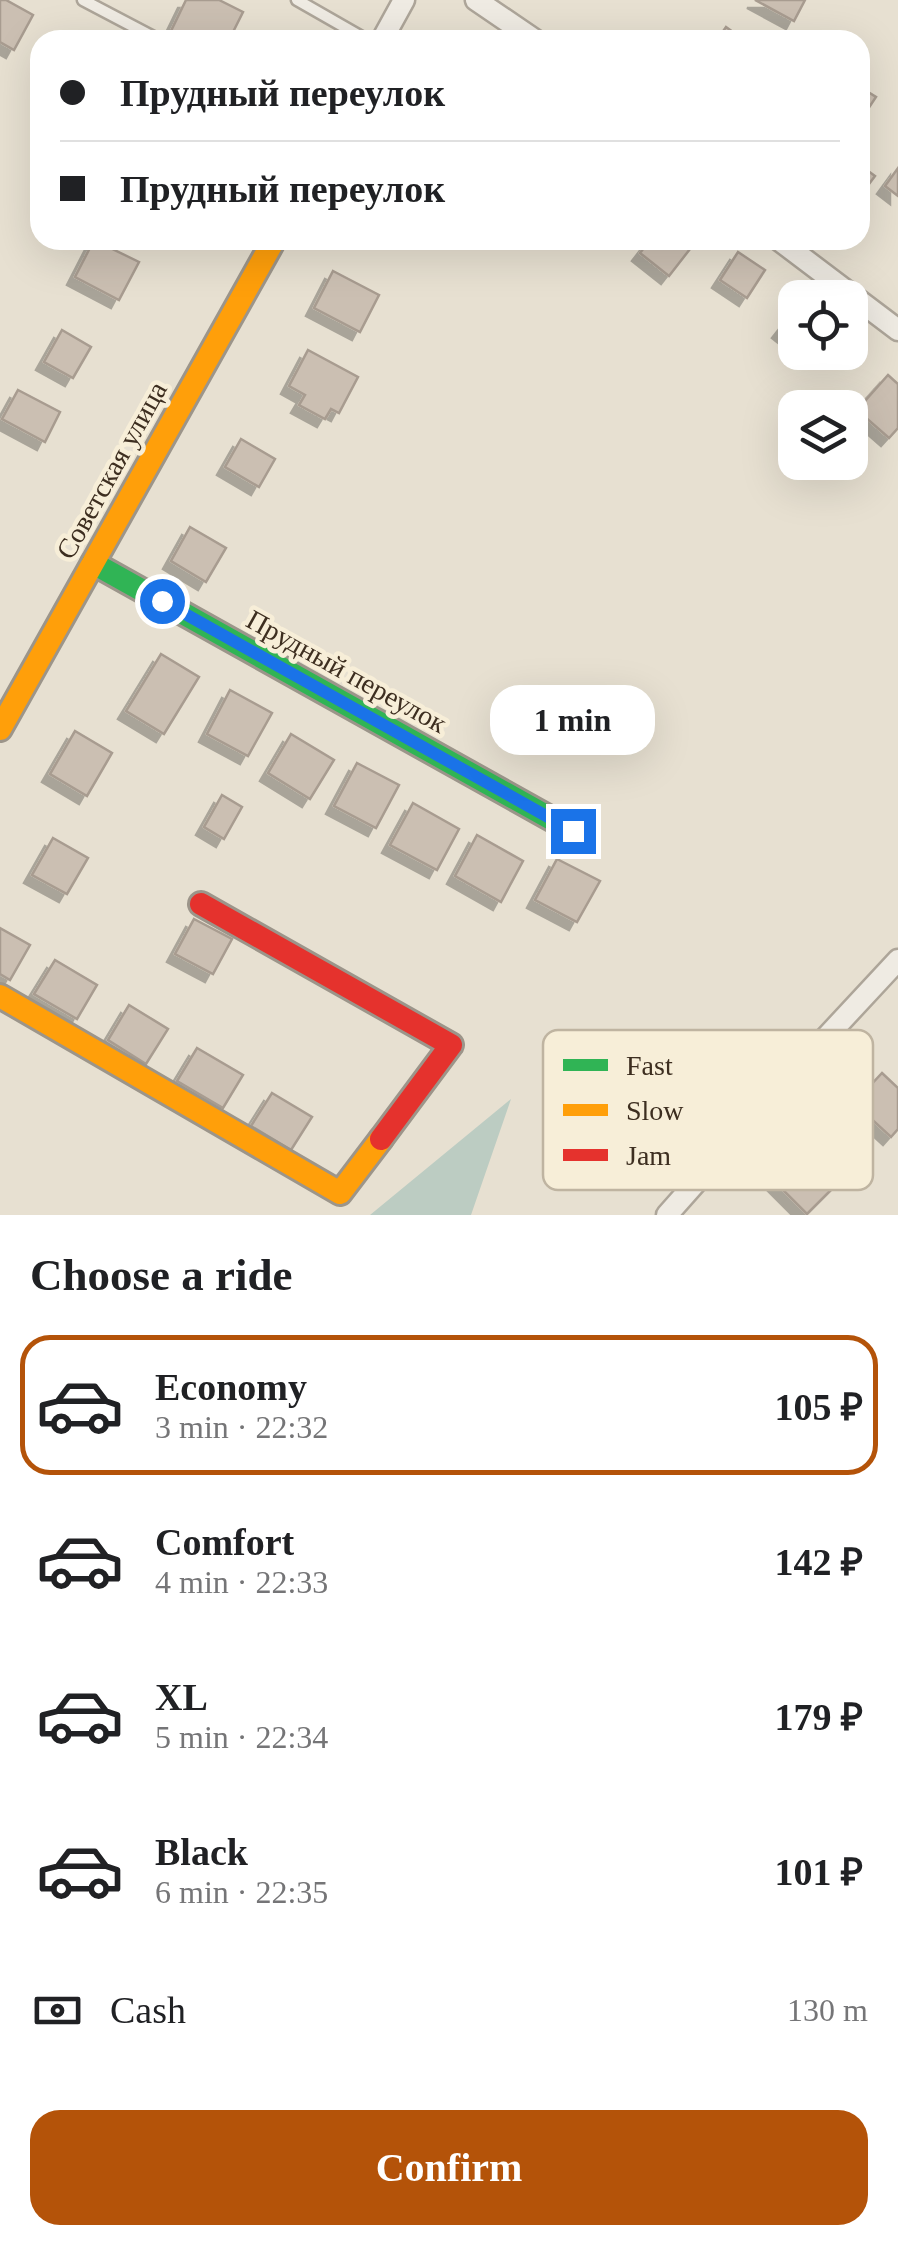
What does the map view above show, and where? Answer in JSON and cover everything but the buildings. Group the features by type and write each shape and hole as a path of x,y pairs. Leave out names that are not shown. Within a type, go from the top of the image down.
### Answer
{"street":[{"path":"388,30 404,0"},
{"path":"476,0 520,30"},
{"name":"Советская улица","path":"0,729 268,250"},
{"path":"792,250 898,330"},
{"name":"Прудный переулок","path":"93,563 573,831"},
{"path":"0,996 340,1193 451,1045 201,904"},
{"path":"833,1030 898,960"},
{"path":"667,1215 689,1190"}],"lane":[{"path":"83,0 139,30"},
{"path":"297,0 350,30"}],"shaded area":[{"path":"511,1099 471,1215 370,1215"}],"traffic: fast":[{"path":"93,563 573,831"}],"traffic: slow":[{"path":"0,729 268,250"},
{"path":"0,996 340,1193 381,1139"}],"traffic: jam":[{"path":"201,904 451,1045 381,1139"}],"route":[{"path":"162,601 573,831"}]}
